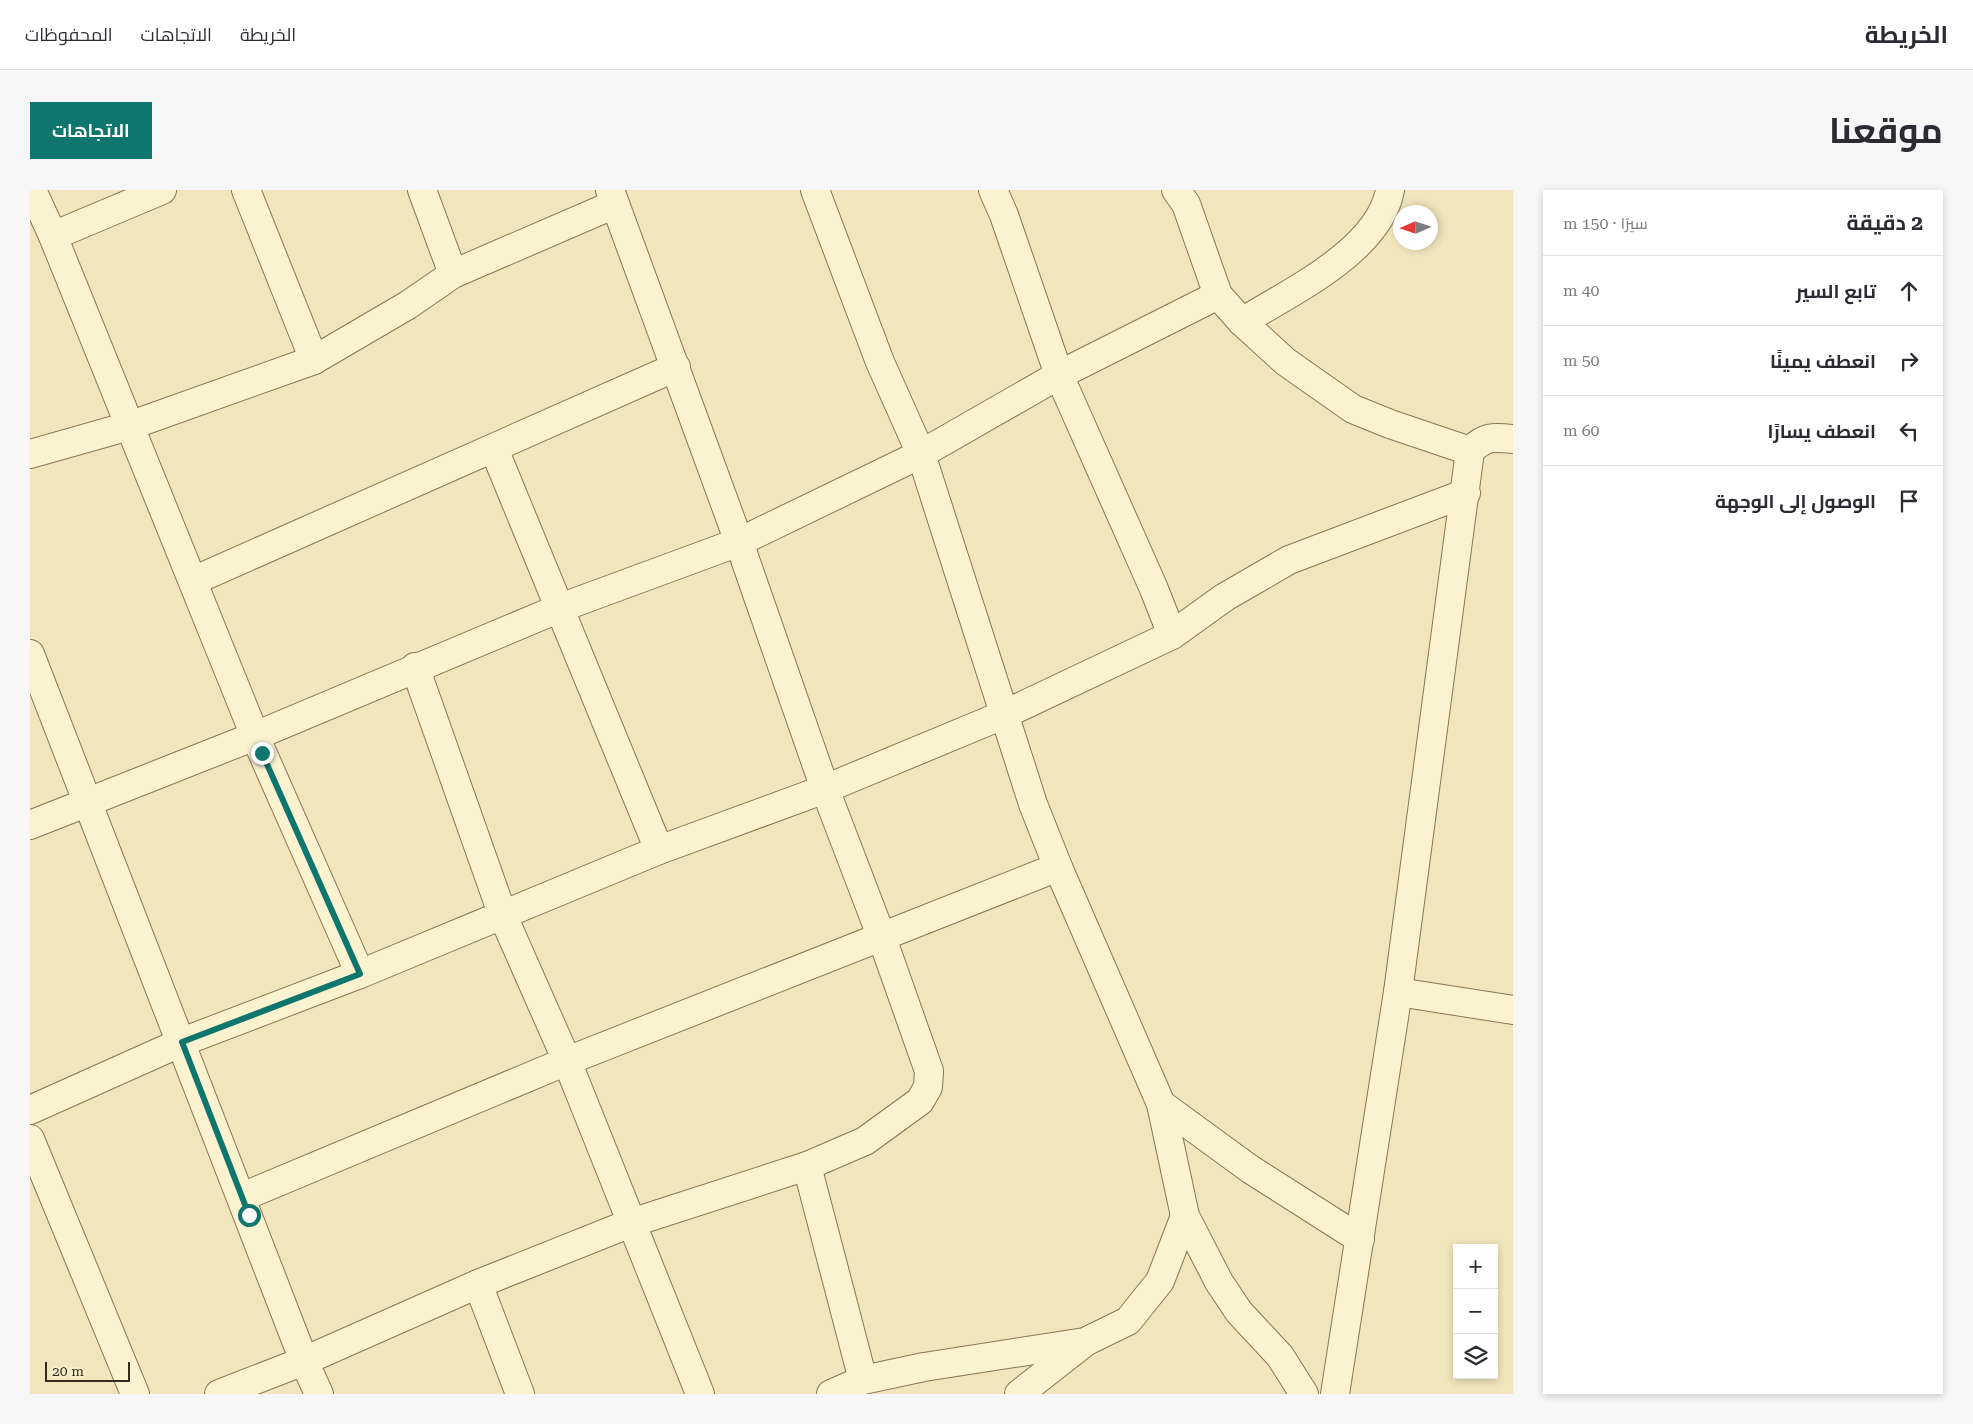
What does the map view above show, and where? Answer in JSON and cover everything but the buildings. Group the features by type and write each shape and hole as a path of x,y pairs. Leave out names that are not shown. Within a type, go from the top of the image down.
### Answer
{"street":[{"path":"32,190 53,236 255,736 360,974"},
{"path":"53,236 162,190"},
{"path":"246,190 314,360"},
{"path":"422,190 453,274"},
{"path":"815,190 880,362 921,454 976,619 1003,715 1033,804 1058,867 1161,1104 1185,1216 1219,1282 1239,1312 1280,1356 1304,1394"},
{"path":"992,190 1004,215 1059,376 1143,563 1172,635"},
{"path":"1242,322 1345,257 1375,224 1388,200 1390,190"},
{"path":"1188,194 1218,295 1242,322 1286,362 1353,409 1390,424 1470,451"},
{"path":"30,454 129,426 314,360 408,305 453,274 613,197 740,542 825,789 882,938 929,1071 928,1087 920,1101 865,1141 807,1166 631,1223 478,1284 304,1361 219,1394"},
{"path":"30,825 255,736 415,667 560,608 740,542 921,454 1059,376 1218,295"},
{"path":"193,581 676,367"},
{"path":"1335,1394 1398,992 1466,493 1470,451 1480,441 1494,438 1513,439"},
{"path":"494,449 659,850"},
{"path":"30,1110 182,1042 360,974 504,916 659,850 825,789 1003,715 1172,635 1225,597 1289,560 1466,493"},
{"path":"30,654 87,804 182,1042 304,1361 319,1394"},
{"path":"415,667 504,916 567,1061 700,1394"},
{"path":"242,1197 567,1061 1058,867"},
{"path":"1398,992 1513,1010"},
{"path":"1161,1104 1250,1169 1360,1239"},
{"path":"30,1139 135,1394"},
{"path":"807,1166 863,1380"},
{"path":"1019,1394 1085,1342 1128,1320 1160,1281 1185,1216"},
{"path":"478,1284 520,1394"},
{"path":"831,1394 863,1380 924,1367 1085,1342"}],"route":[{"path":"249,1215 182,1042 256,1012 360,974 262,753"}]}
